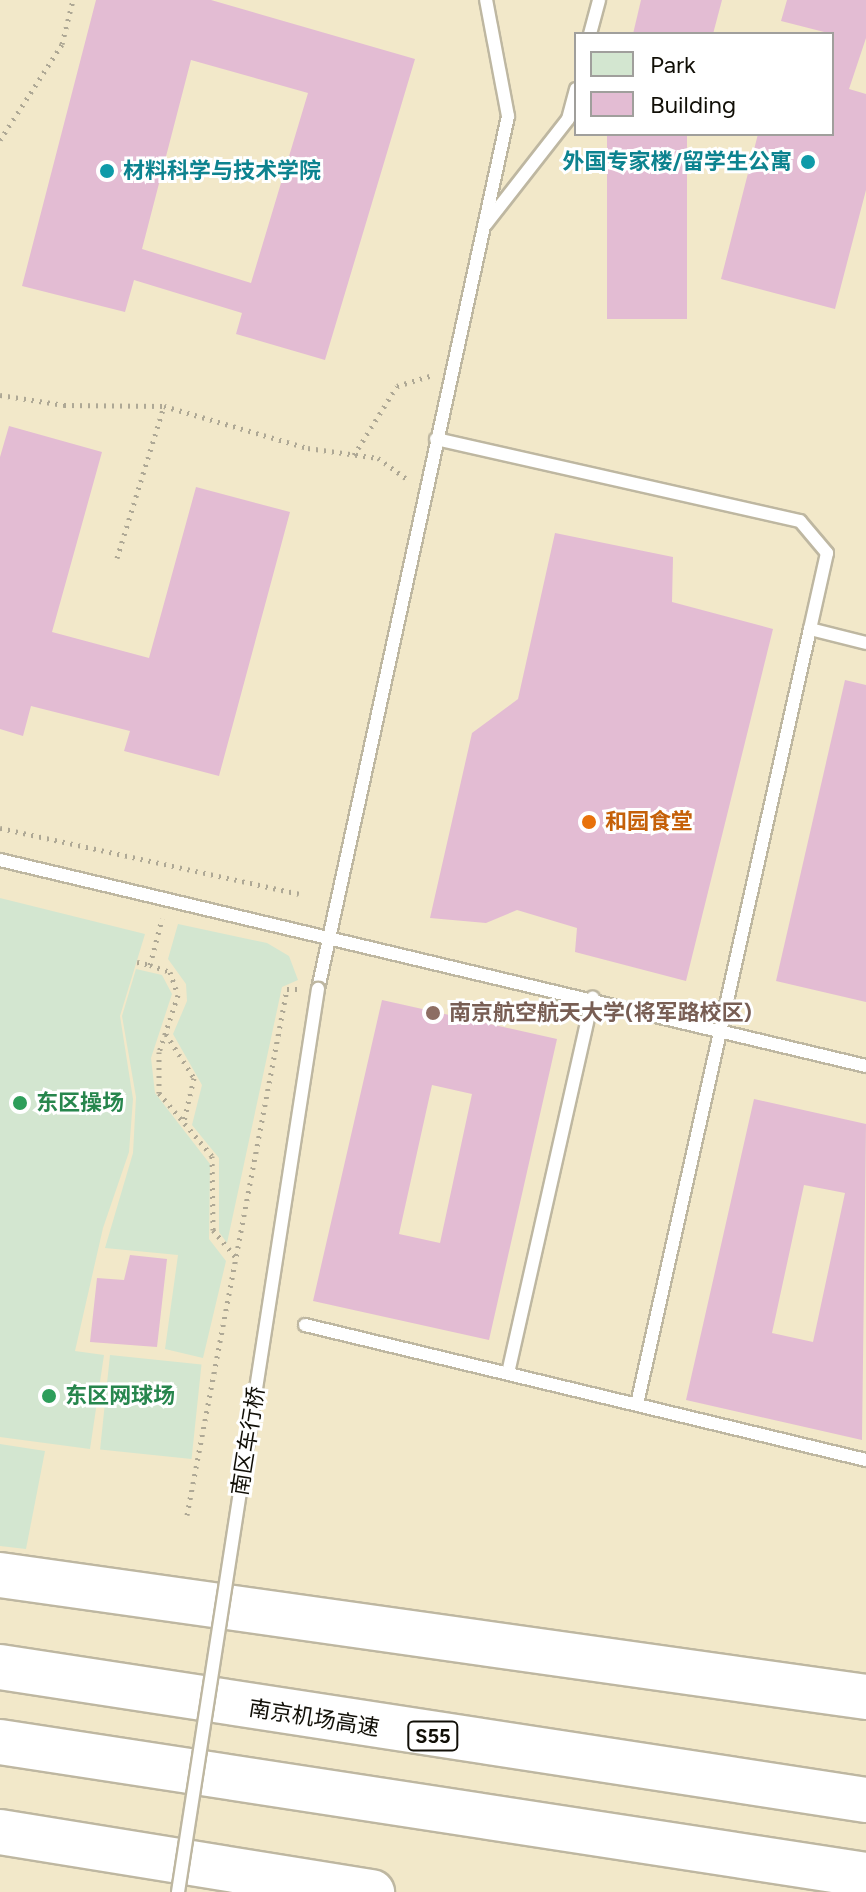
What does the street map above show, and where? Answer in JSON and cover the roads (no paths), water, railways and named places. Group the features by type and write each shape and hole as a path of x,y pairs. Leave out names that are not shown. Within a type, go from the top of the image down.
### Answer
{"highway":[{"path":"0,1575 866,1697"},
{"name":"南京机场高速","path":"0,1667 866,1800"},
{"path":"0,1742 866,1875"},
{"path":"0,1832 372,1892"}],"lane":[{"name":"南区车行桥","path":"178,1892 327,935 508,116 486,0"},
{"path":"591,32 599,0"},
{"path":"484,226 568,119 574,96"},
{"path":"436,439 800,521 827,553 725,1030 637,1404"},
{"path":"810,629 866,643"},
{"path":"0,860 593,997 866,1066"},
{"path":"508,1373 593,997"},
{"path":"305,1325 866,1460"}],"place":[{"name":"外国专家楼/留学生公寓","path":"808,162"},
{"name":"材料科学与技术学院","path":"107,171"},
{"name":"和园食堂","path":"589,822"},
{"name":"南京航空航天大学(将军路校区)","path":"433,1013"},
{"name":"东区操场","path":"20,1103"},
{"name":"东区网球场","path":"49,1396"}]}
